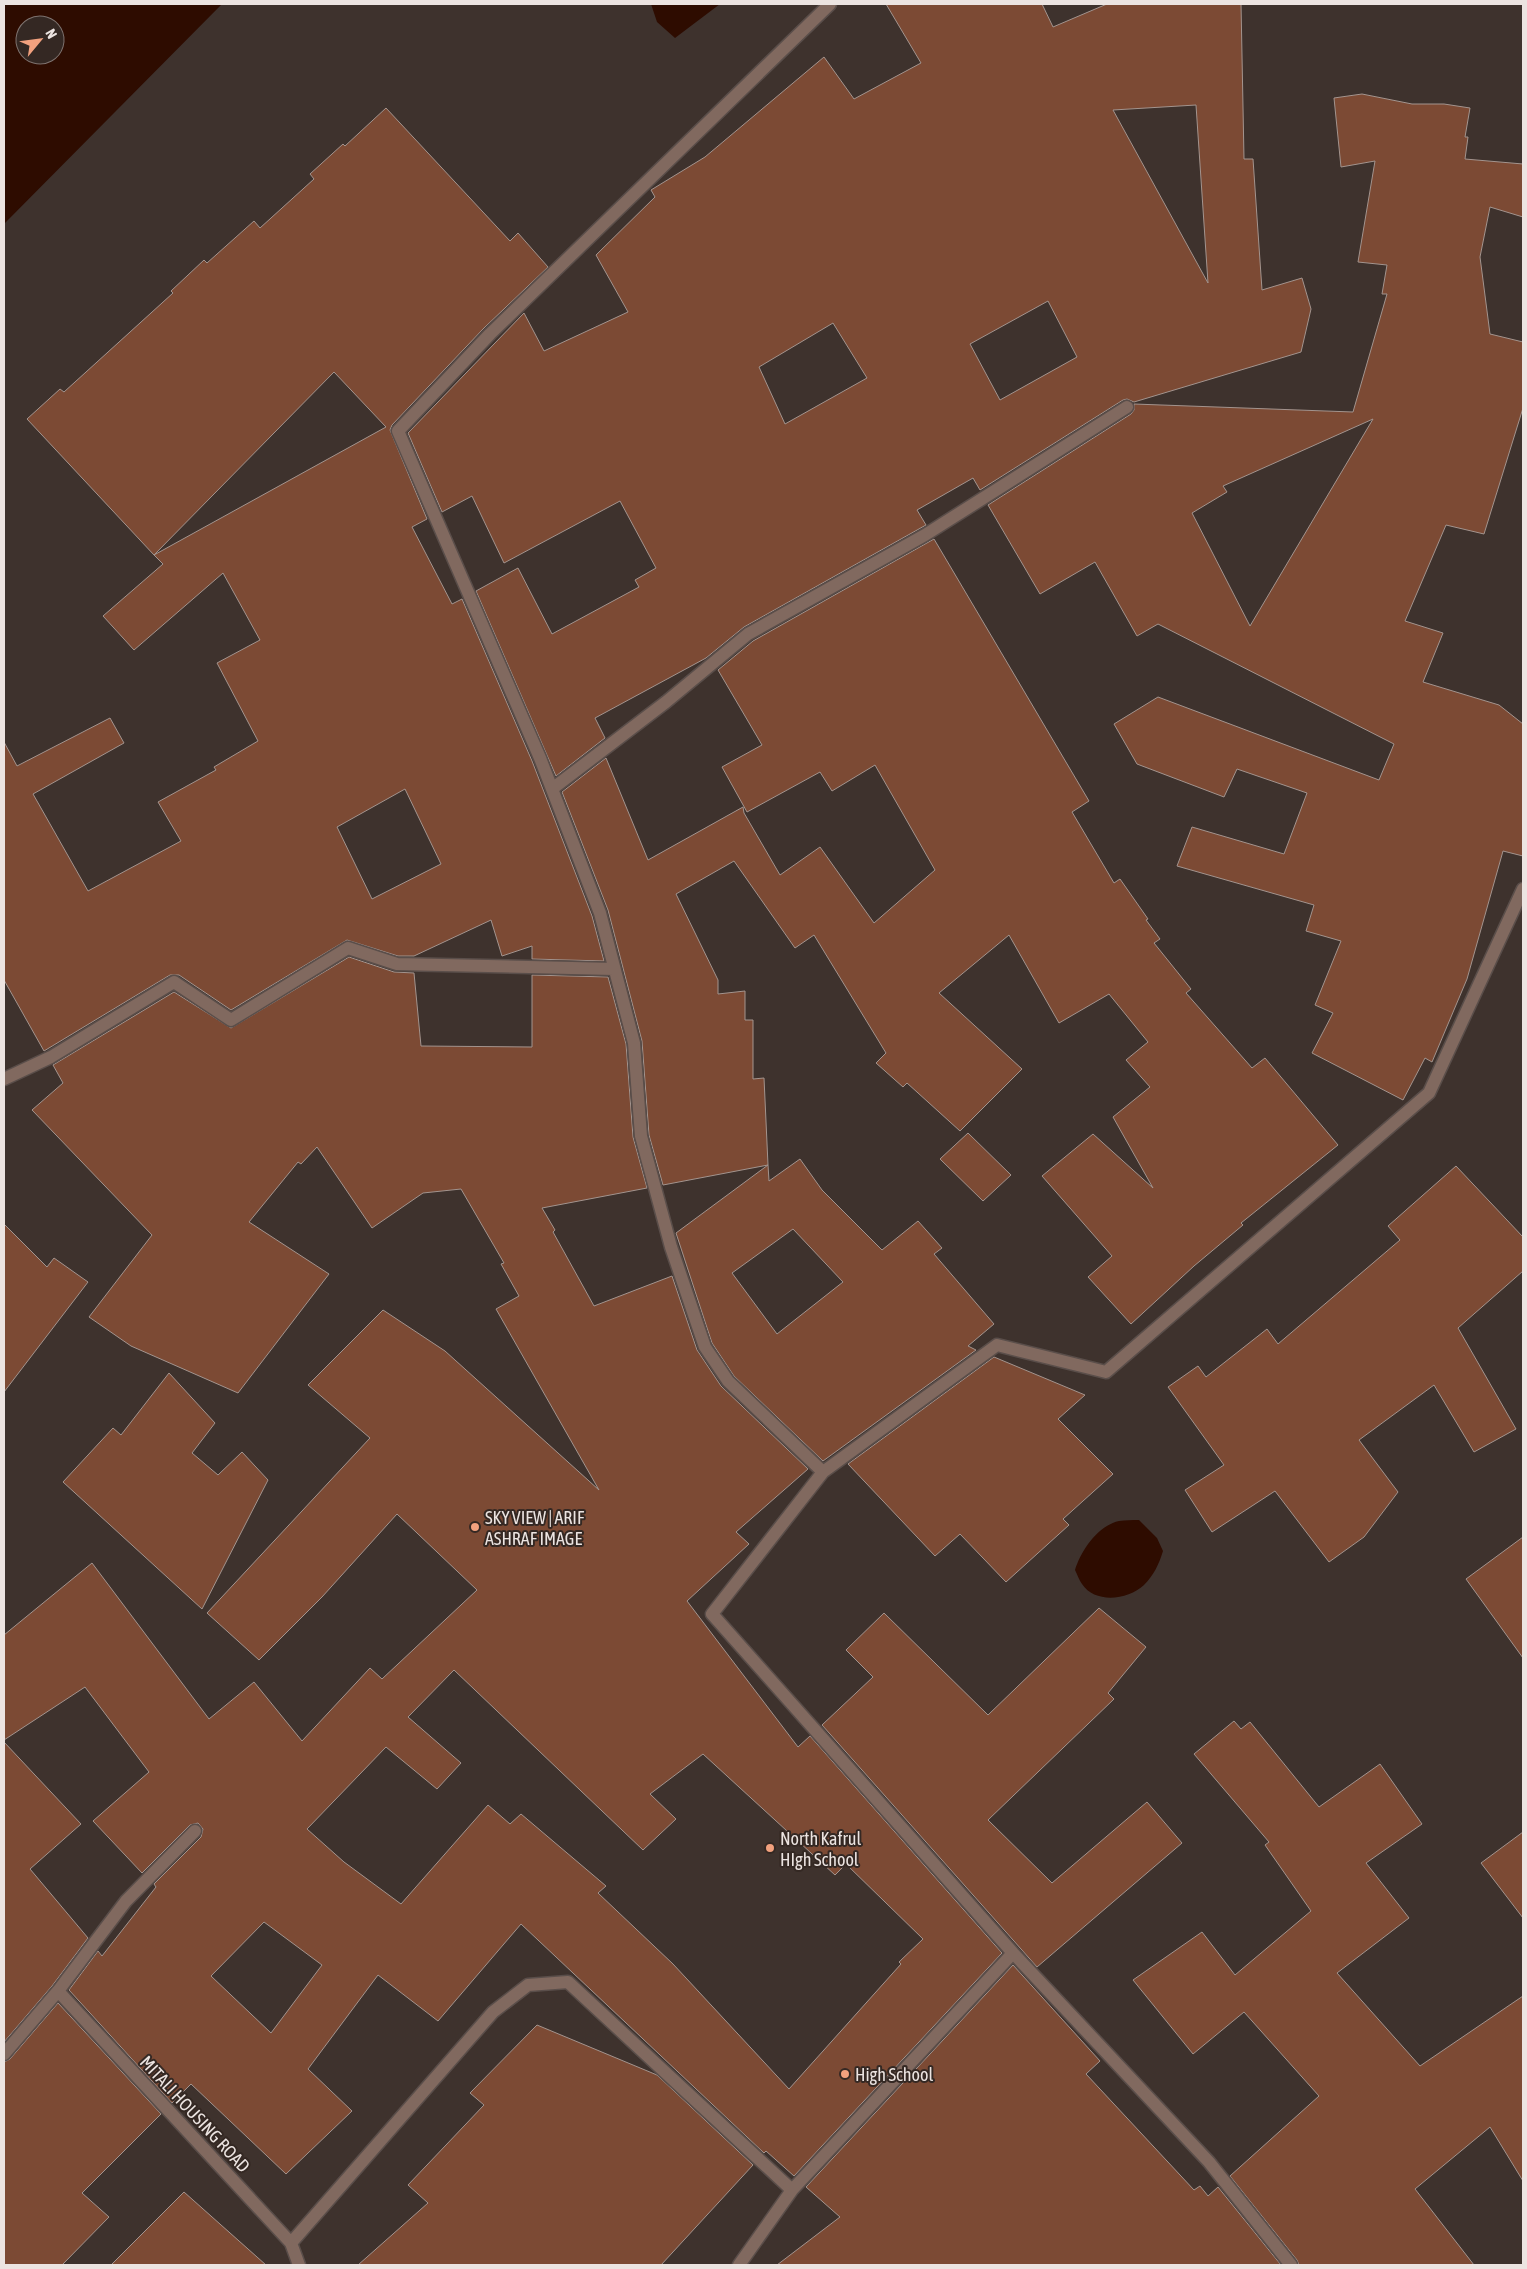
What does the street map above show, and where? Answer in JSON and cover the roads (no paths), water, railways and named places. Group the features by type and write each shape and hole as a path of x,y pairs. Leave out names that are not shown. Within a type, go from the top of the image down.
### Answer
{"street":[{"path":"823,1472 728,1381 705,1347 671,1246 641,1136 634,1043 600,913 552,789 398,431 490,334 830,4"},
{"path":"552,789 666,702 748,634 925,535 1127,407"},
{"path":"1291,2265 1210,2162 1013,1953 712,1614 823,1472 997,1344 1106,1372 1429,1093 1523,889"},
{"path":"4,1079 51,1058 174,982 231,1020 348,948 397,964 614,969"},
{"path":"4,2054 58,1991 126,1901 195,1831"},
{"path":"740,2265 792,2190 1013,1953"},
{"path":"291,2244 493,2012 528,1985 568,1982 792,2190"},
{"name":"MITALI HOUSING ROAD","path":"58,1991 291,2244 299,2265"}],"place":[{"name":"SKY VIEW | ARIF ASHRAF IMAGE","path":"475,1527"},
{"name":"North Kafrul HIgh School","path":"770,1848"},
{"name":"High School","path":"845,2074"}]}
